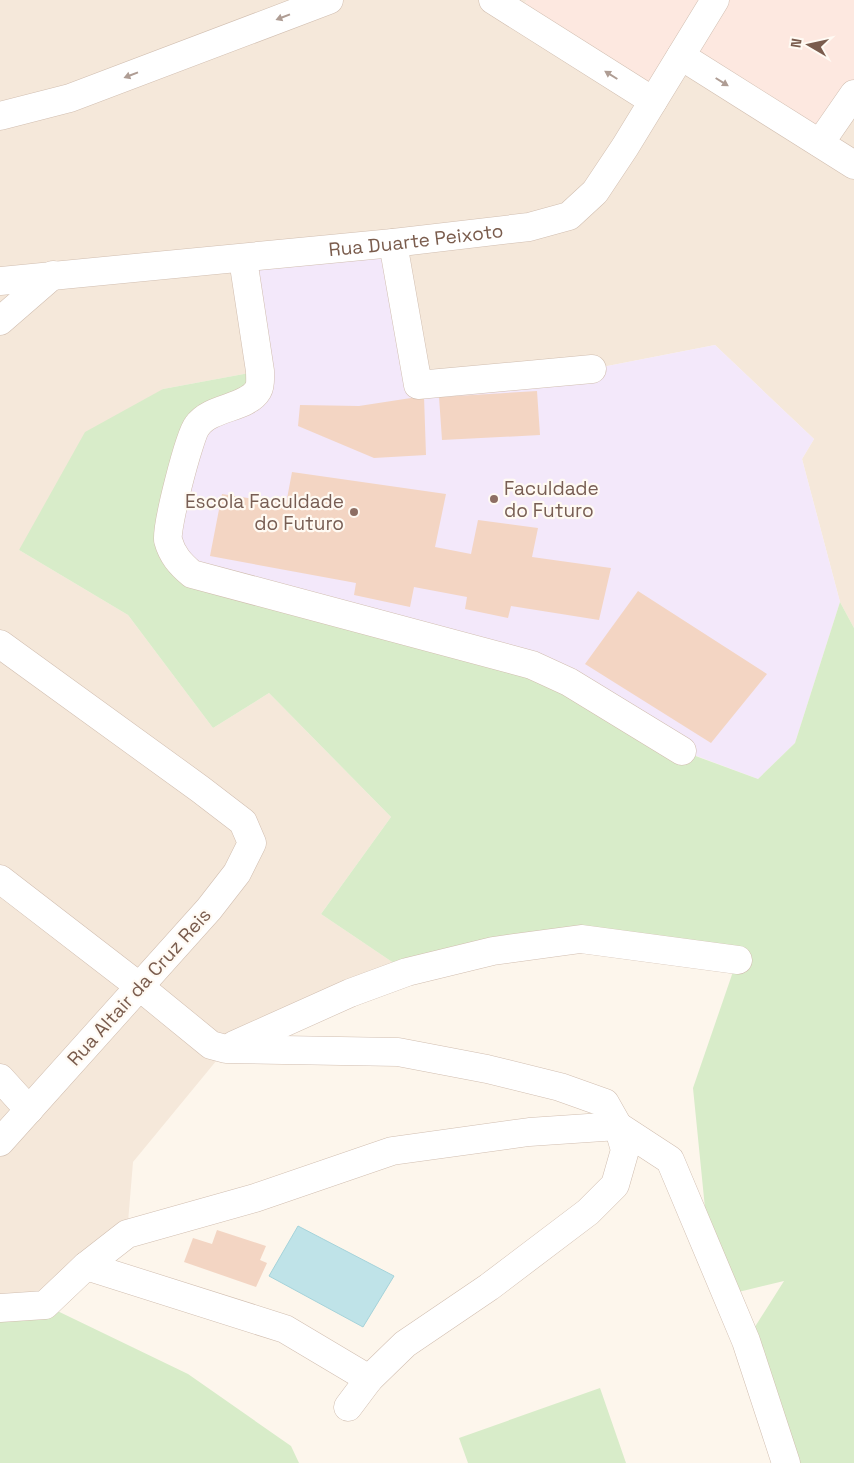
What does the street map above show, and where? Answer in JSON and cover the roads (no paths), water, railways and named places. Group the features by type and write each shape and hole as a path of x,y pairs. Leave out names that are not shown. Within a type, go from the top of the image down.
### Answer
{"street":[{"path":"0,116 70,98 329,0"},
{"path":"493,0 652,101"},
{"name":"Rua Duarte Peixoto","path":"0,281 393,243 529,227 570,216 595,192 715,0"},
{"path":"681,56 854,165"},
{"path":"820,143 854,94"},
{"path":"393,243 418,385 592,369"},
{"path":"243,259 260,372 259,389 252,398 212,413 197,425 189,442 167,538 177,561 192,574 532,665 569,682 682,751"},
{"path":"0,321 53,275"},
{"name":"Rua Altair da Cruz Reis","path":"0,644 192,783 242,822 252,843 237,873 209,909 0,1142"},
{"path":"0,879 211,1044 226,1049 407,1053 487,1069 560,1087 605,1103 618,1126 625,1150 615,1185 588,1212 550,1241 489,1287 405,1344 369,1379 348,1407"},
{"path":"226,1049 350,993 391,978 493,951 580,939 738,960"},
{"path":"0,1078 29,1110"},
{"path":"0,1308 45,1305 86,1266 127,1234 255,1198 392,1151 529,1132 618,1126 670,1160 746,1341 786,1463"},
{"path":"86,1266 285,1329 369,1379"}],"water":[{"path":"298,1226 394,1276 363,1327 269,1276"}],"place":[{"name":"Faculdade do Futuro","path":"494,499"},
{"name":"Escola Faculdade do Futuro","path":"354,512"}]}
